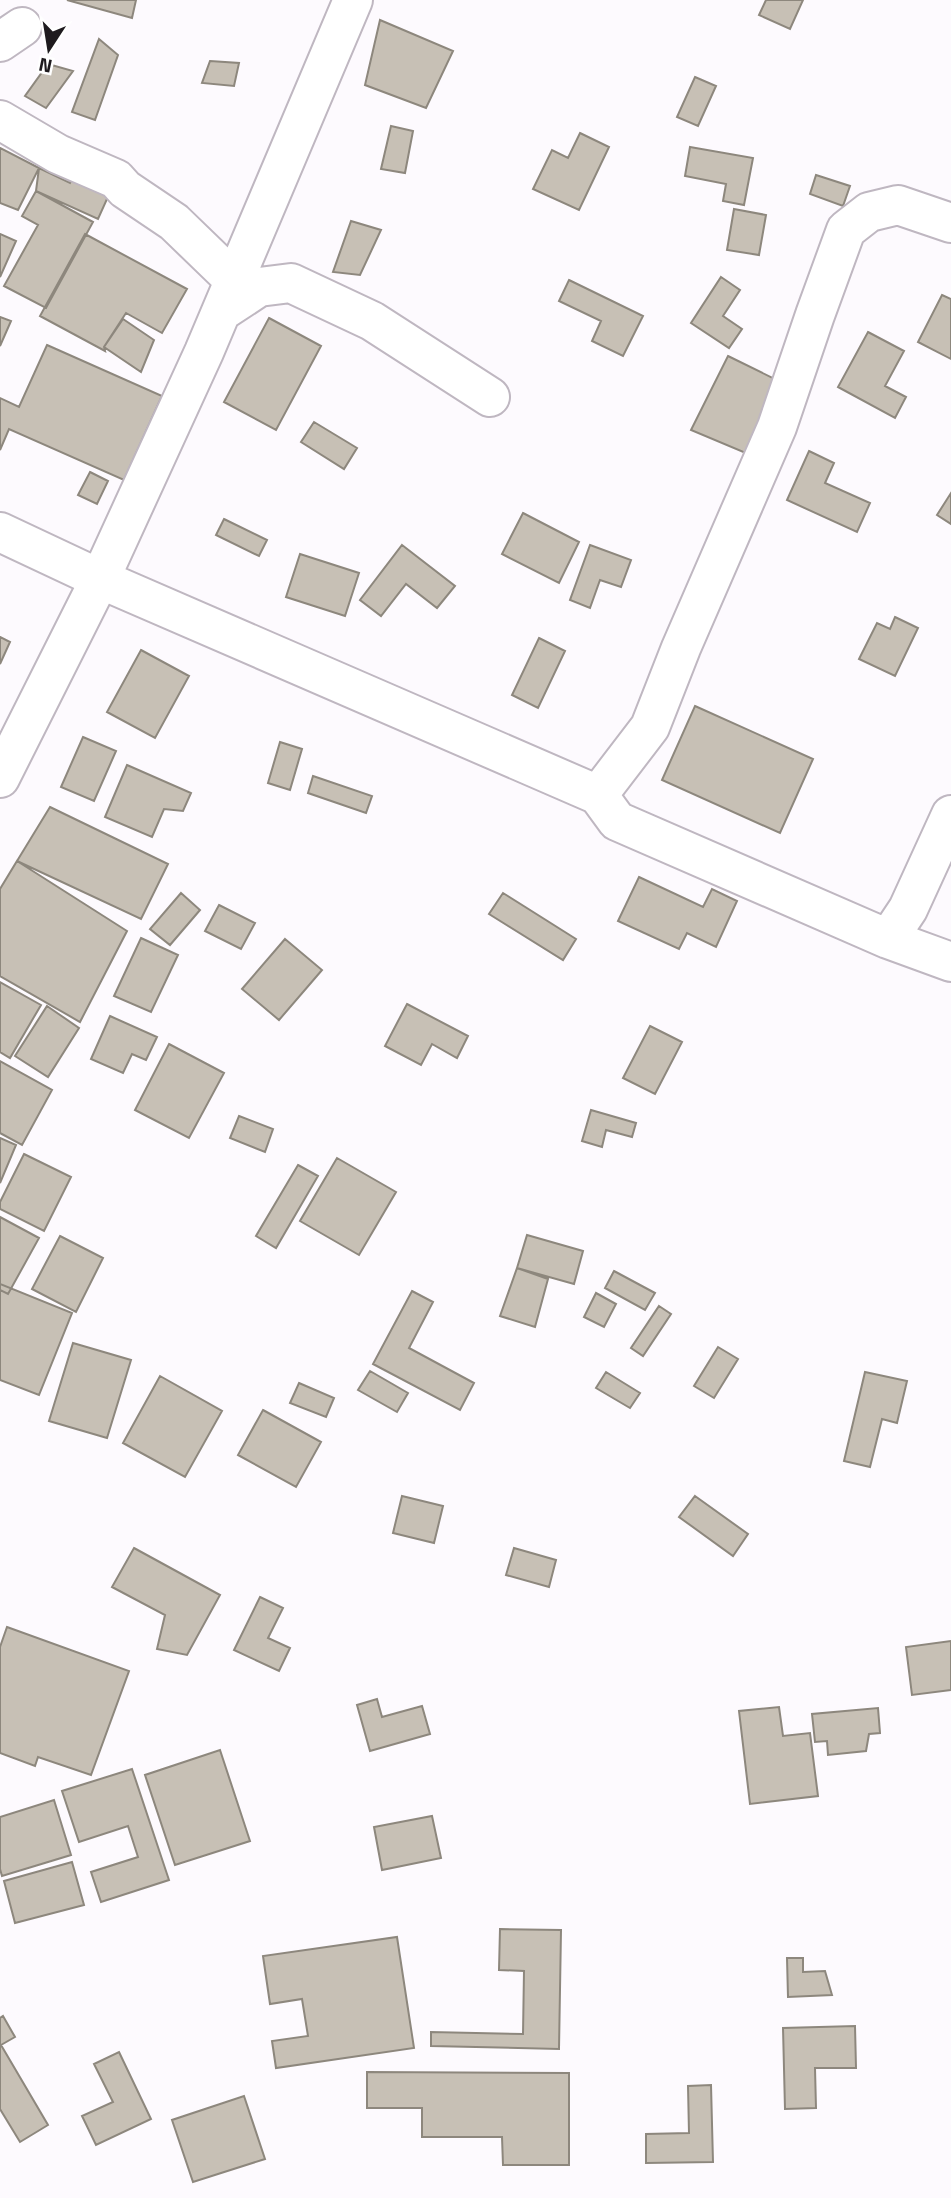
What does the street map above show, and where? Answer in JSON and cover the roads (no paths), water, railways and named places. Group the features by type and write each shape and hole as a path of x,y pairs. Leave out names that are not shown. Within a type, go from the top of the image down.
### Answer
{"street":[{"path":"331,0 332,50"},
{"path":"0,778 100,579 228,296 354,0"},
{"path":"0,120 58,154 117,179 125,189 174,222 228,296"},
{"path":"598,795 650,727 681,648 777,427 814,314 846,230 869,212 898,205 951,223"},
{"path":"228,296 259,286 291,282 372,321 490,397"},
{"path":"0,532 100,579 598,795 617,821 888,939 951,962"},
{"path":"888,939 908,909 951,815"}]}
